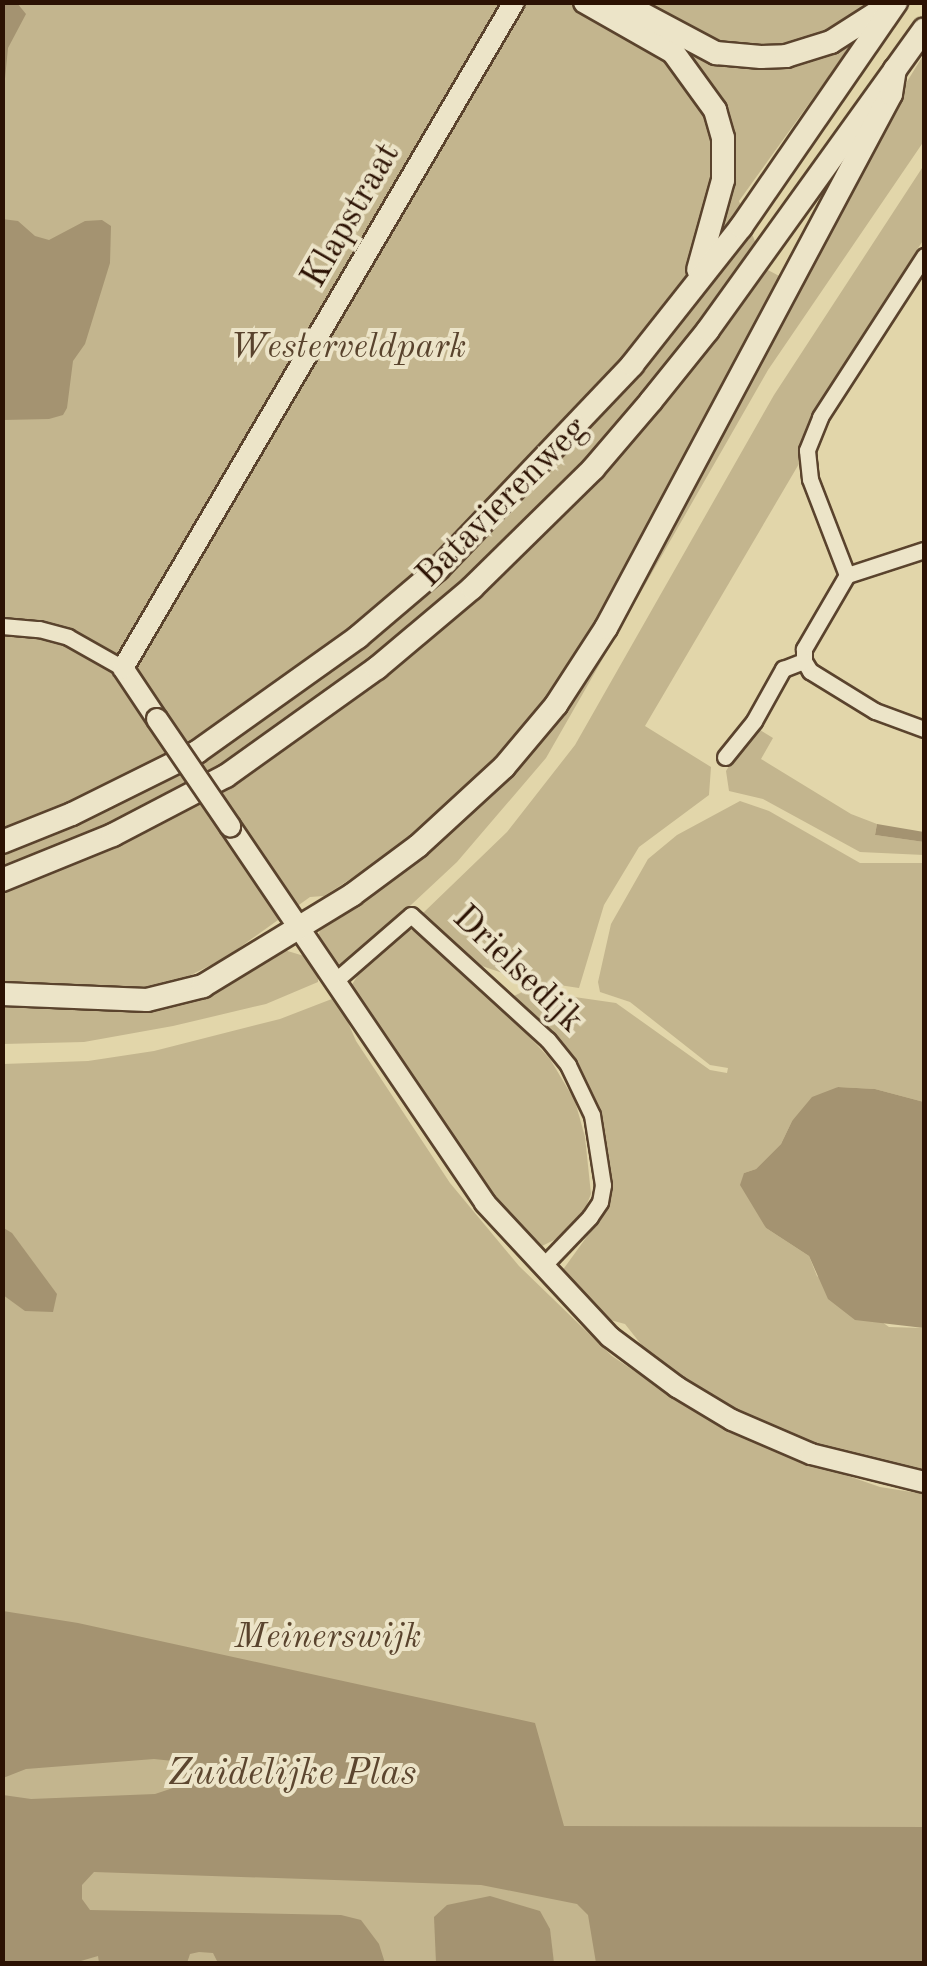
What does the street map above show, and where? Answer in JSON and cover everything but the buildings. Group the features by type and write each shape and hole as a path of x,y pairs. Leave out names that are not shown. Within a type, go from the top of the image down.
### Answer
{"main road":[{"path":"585,2 673,52 714,110 723,138 723,180 690,292"},
{"path":"620,2 716,53 761,57 786,56 831,42 894,2"},
{"name":"Batavierenweg","path":"2,842 72,814 181,761 358,637 438,569 620,379 690,292 894,2"},
{"name":"Batavierenweg","path":"2,880 113,835 226,776 377,668 472,588 592,470 651,401 708,330 924,29"},
{"path":"2,994 166,998 203,986 366,885 471,800 528,740 582,668 892,94 895,69"}],"street":[{"name":"Klapstraat","path":"123,668 514,2"},
{"path":"847,575 810,479 807,450 820,417 924,256"},
{"path":"924,550 847,575 804,649 804,661 810,671 874,710 924,729"},
{"path":"2,626 39,628 68,637 123,668 485,1203 618,1343 677,1388 732,1420 811,1454 924,1482"},
{"path":"725,757 754,721 783,670 804,661"},
{"name":"Drielsedijk","path":"336,980 411,915 548,1040 568,1065 592,1115 603,1185 600,1202 590,1218 542,1267"}],"green space":[{"name":"Westerveldpark","path":"3,3 608,3 723,64 859,34 739,201 766,269 783,278 605,609 545,699 493,763 408,842 324,896 310,897 225,958 163,989 3,983"},
{"path":"628,3 866,3 851,21 801,45 731,49"},
{"path":"924,54 924,141 768,370 546,758 457,862 351,961 339,964 326,954 318,938 321,925 522,756 852,171"},
{"path":"924,165 924,239 828,388 803,457 645,726 711,767 709,795 639,847 604,905 579,988 520,979 476,964 422,914 507,832 575,745 774,395"},
{"path":"757,728 773,738 761,759 851,814 877,824 875,835 924,842 924,855 860,852 763,799 729,791 726,771 750,731"},
{"path":"740,801 769,811 860,863 924,863 924,1102 875,1089 838,1087 792,1121 781,1144 756,1169 744,1173 766,1228 809,1256 817,1276 889,1327 924,1328 924,1475 817,1448 711,1400 655,1362 625,1324 603,1318 562,1271 609,1206 612,1194 604,1139 588,1083 574,1061 514,996 526,990 616,1003 710,1070 727,1073 728,1068 710,1065 630,1002 600,992 598,982 611,924 648,859 677,835"},
{"path":"406,929 419,932 527,1034 550,1059 575,1101 585,1137 591,1194 585,1209 560,1237 542,1246 533,1245 491,1201 354,995 351,986 358,975"},
{"path":"281,949 304,956 318,973 318,982 266,1004 173,1026 84,1042 3,1044 2,999 143,1008"},
{"name":"Meinerswijk","path":"337,997 356,1041 450,1183 519,1266 612,1356 683,1404 759,1445 880,1487 924,1494 924,1963 3,1964 3,1064 88,1061 154,1051 280,1019"}],"water":[{"path":"3,2 17,3 26,14 8,48 3,99"},
{"path":"2,219 18,221 35,236 49,240 85,221 102,220 111,226 110,263 85,344 73,361 67,408 63,415 49,419 3,420"},
{"path":"877,824 924,832 924,842 875,835"},
{"path":"838,1087 875,1089 924,1102 924,1328 855,1320 828,1299 809,1256 766,1228 740,1185 744,1173 756,1169 781,1144 792,1121 812,1097"},
{"path":"2,1227 12,1233 57,1294 53,1312 25,1311 3,1295"},
{"name":"Zuidelijke Plas","path":"3,1611 78,1623 535,1723 564,1826 924,1827 924,1963 596,1963 588,1915 577,1904 481,1885 94,1872 82,1885 82,1899 90,1910 341,1915 361,1920 379,1944 385,1963 218,1963 213,1953 199,1952 190,1954 187,1963 99,1963 98,1956 74,1963 3,1963 3,1795 31,1799 155,1794 173,1788 185,1776 173,1761 154,1759 26,1769 3,1778"},
{"path":"490,1896 540,1911 550,1929 554,1963 436,1963 434,1917 447,1905"}]}
